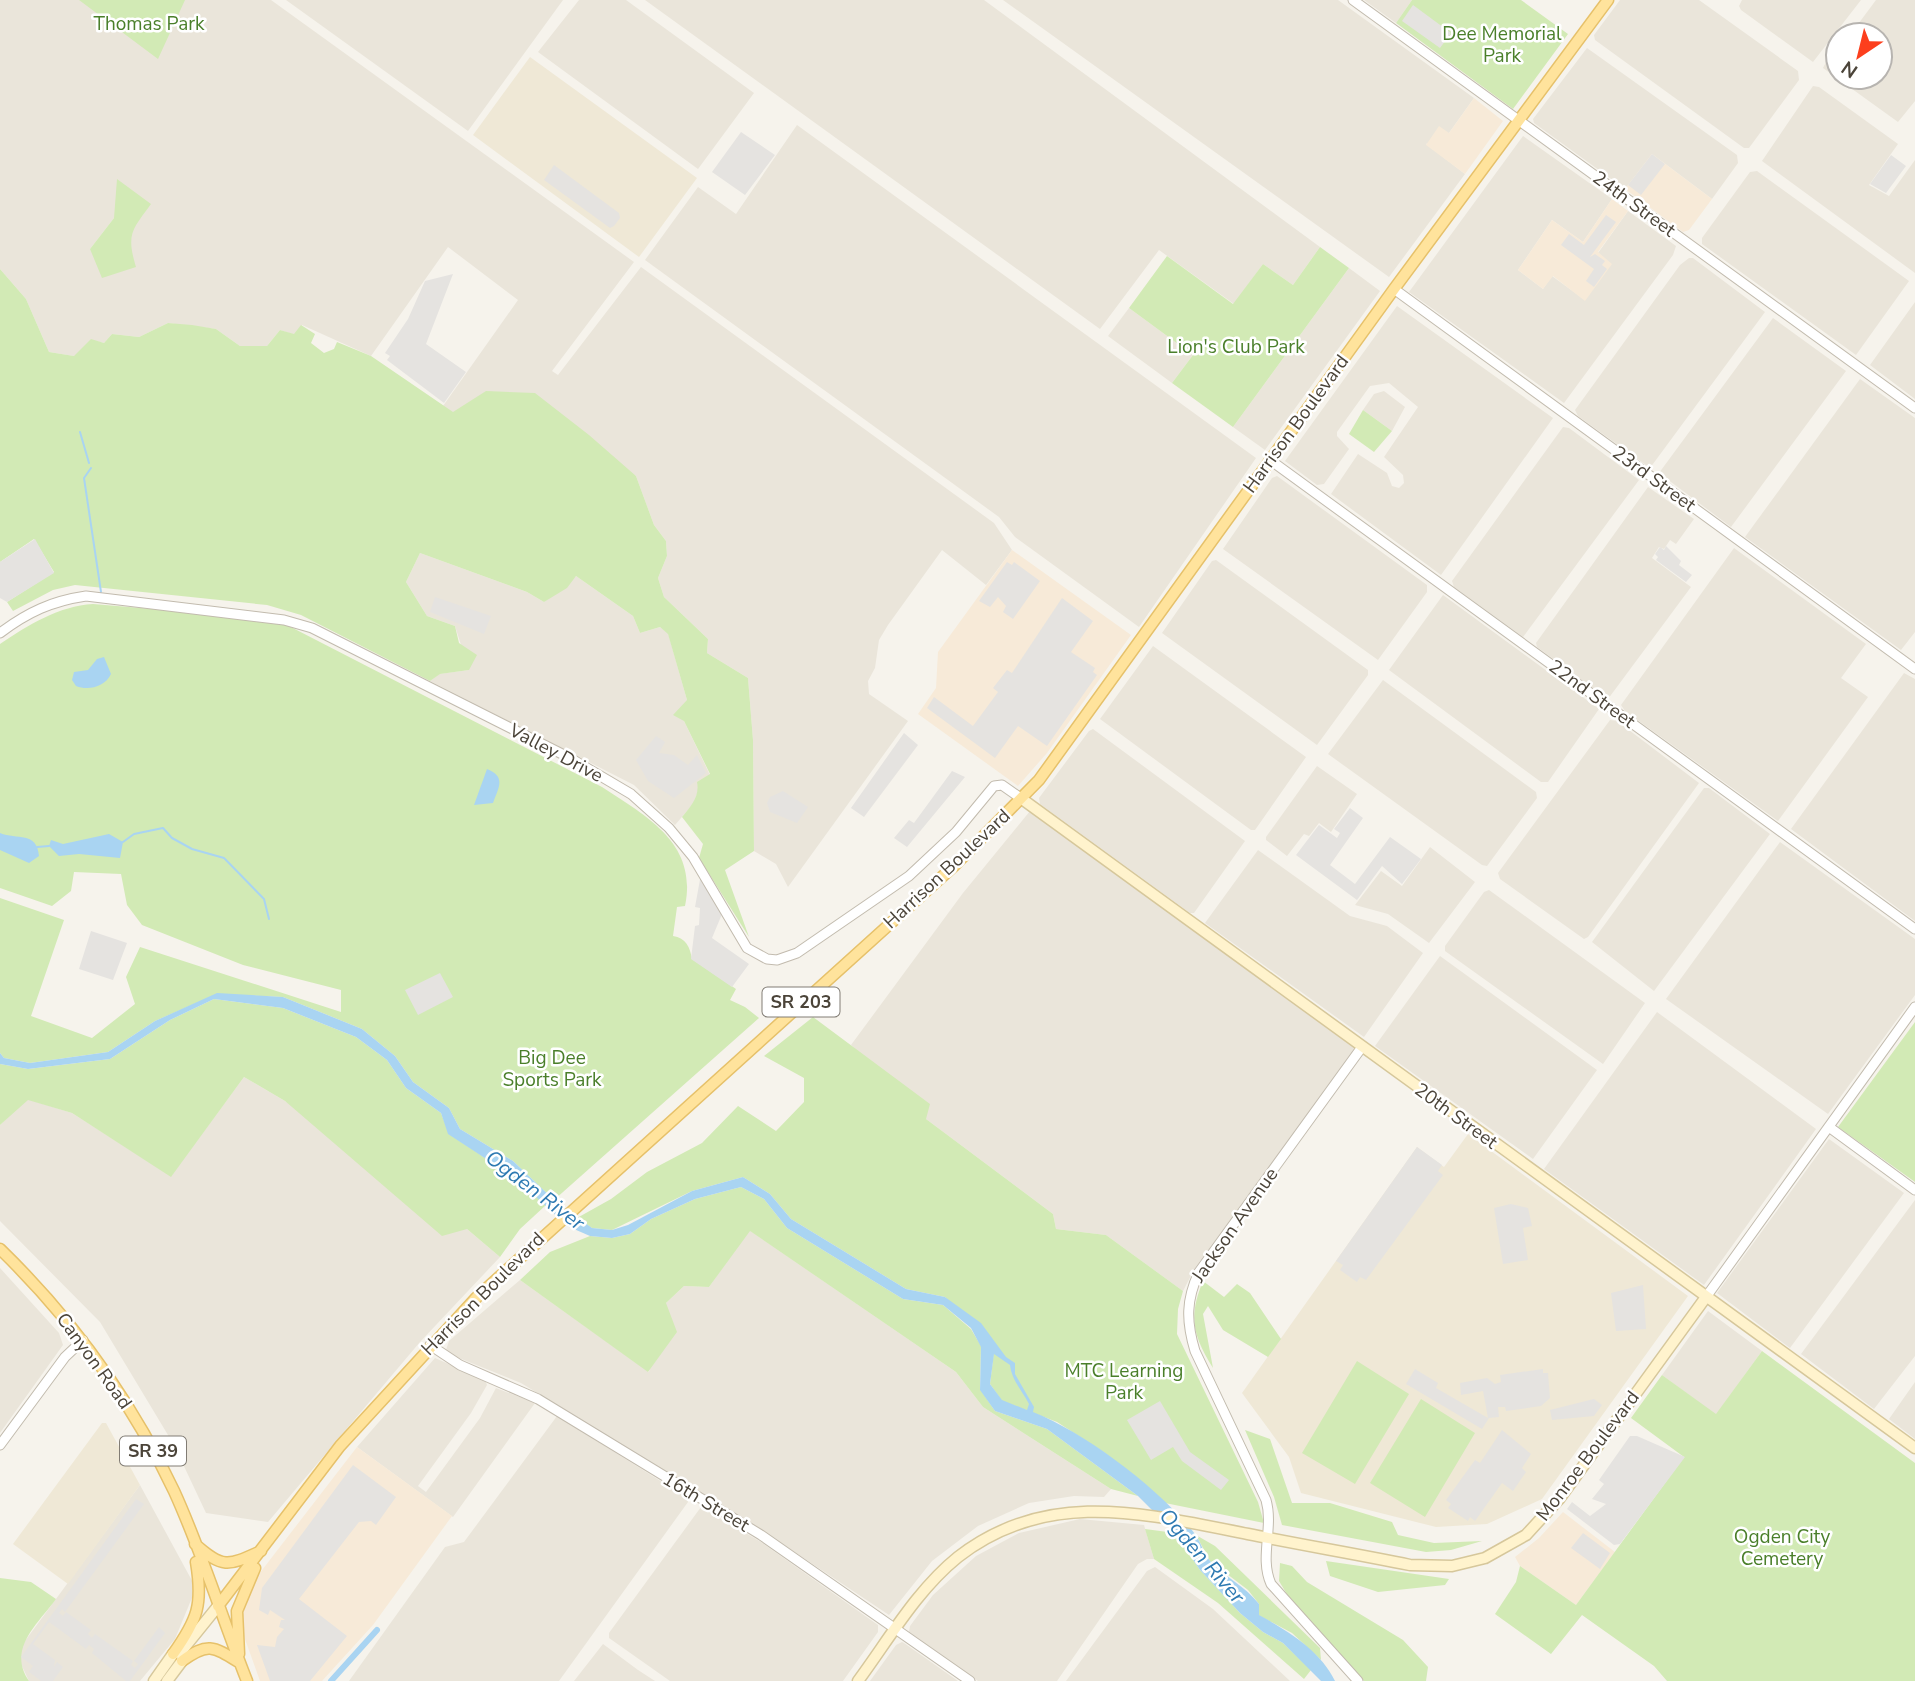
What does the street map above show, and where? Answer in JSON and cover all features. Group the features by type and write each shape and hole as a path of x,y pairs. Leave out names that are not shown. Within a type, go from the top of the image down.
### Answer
{"main road":[{"name":"Harrison Boulevard","path":"167,1681 184,1648 263,1550 340,1446 486,1287 954,866 1022,799 1081,725 1394,289 1608,0"},
{"name":"20th Street","path":"1022,799 1915,1448"},
{"name":"Canyon Road","path":"0,1249 83,1340 153,1450 174,1491 247,1681"},
{"name":"Monroe Boulevard","path":"858,1681 940,1573 970,1548 1004,1529 1047,1515 1080,1510 1143,1516 1410,1564 1452,1566 1507,1548 1545,1516 1706,1297"},
{"path":"193,1542 212,1559 227,1564 263,1550"},
{"path":"178,1658 199,1606 200,1587 193,1542"},
{"path":"178,1658 209,1647 240,1663 238,1607 263,1550"},
{"name":"Harrison Boulevard","path":"154,1681 178,1658"}],"street":[{"name":"24th Street","path":"1353,0 1915,408"},
{"name":"23rd Street","path":"1394,289 1915,669"},
{"name":"22nd Street","path":"1270,460 1915,929"},
{"name":"Valley Drive","path":"0,633 29,612 56,601 86,597 284,620 312,628 570,758 631,794 669,828 693,857 744,945 767,959 788,958 797,953 909,876 956,832 998,785"},
{"name":"20th Street","path":"998,785 1022,799"},
{"name":"Monroe Boulevard","path":"1706,1297 1915,1007"},
{"name":"Jackson Avenue","path":"1358,1681 1283,1602 1271,1584 1266,1563 1271,1517 1266,1500 1195,1351 1187,1307 1199,1272 1362,1047"},
{"path":"1829,1127 1915,1190"},
{"path":"0,1445 65,1357 83,1340"},
{"name":"16th Street","path":"430,1345 460,1365 538,1399 750,1528 970,1681"}],"shaded area":[{"path":"0,0 271,0 634,262 552,371 558,375 641,267 994,523 1012,550 986,585 942,550 888,625 879,640 875,668 868,681 869,694 908,721 788,887 776,864 754,851 753,740 748,678 707,653 708,639 664,597 658,578 667,556 666,541 654,525 636,476 487,391 453,413 443,406 518,300 448,247 371,356 302,325 295,335 280,330 267,346 240,346 216,329 168,323 139,337 112,334 104,343 91,340 80,354 74,356 49,352 26,299 0,269","holes":["114,218 132,230 129,244 90,249"]},
{"path":"286,0 563,0 468,131"},
{"path":"579,0 626,0 754,93 698,169 538,52"},
{"path":"645,0 984,0 1320,247 1293,285 1263,264 1234,304 1159,250 1100,329"},
{"path":"1003,0 1338,0 1474,98 1449,133 1426,144 1465,174 1389,277"},
{"path":"1364,0 1412,0 1396,23"},
{"path":"1620,0 1699,0 1798,71 1799,80 1749,148 1744,148 1595,40 1594,35"},
{"path":"1742,0 1861,0 1845,21 1824,21 1824,48 1813,62 1739,6"},
{"path":"1876,0 1915,0 1915,101 1898,122 1855,91 1894,91 1894,21 1860,21"},
{"path":"1413,5 1451,33 1440,48 1402,21"},
{"path":"1587,48 1737,155 1738,163 1712,199 1652,154 1625,189 1534,123 1533,119"},
{"path":"530,57 697,178 639,257 473,135"},
{"path":"1813,86 1819,87 1898,144 1869,185 1889,196 1915,160 1915,273 1762,161"},
{"path":"1474,98 1503,121 1465,174 1426,145 1439,126 1449,133"},
{"path":"797,125 1256,458 1139,627 1015,537 999,517 645,260 698,187 736,214"},
{"path":"741,132 775,155 745,195 712,172"},
{"path":"1523,136 1612,199 1583,242 1552,220 1518,270 1543,289 1552,276 1585,300 1598,253 1628,211 1676,246 1673,255 1564,403 1409,292"},
{"path":"1652,154 1712,199 1689,230 1683,232 1625,189"},
{"path":"1652,154 1665,164 1641,195 1628,185"},
{"path":"1891,155 1906,166 1886,193 1870,184"},
{"path":"554,165 619,213 620,218 614,226 610,228 544,180"},
{"path":"1757,171 1909,281 1856,355 1702,244 1702,238 1750,172"},
{"path":"1612,199 1628,211 1598,252 1612,264 1585,301 1553,276 1543,289 1518,270 1552,220 1583,242"},
{"path":"1606,215 1616,222 1590,257 1595,254 1605,261 1602,265 1607,269 1594,287 1586,281 1594,269 1561,245 1569,234 1584,245"},
{"path":"1693,258 1765,312 1650,468 1578,416 1575,410 1680,265"},
{"path":"1349,268 1380,291 1265,450 1233,427"},
{"path":"453,274 426,344 466,372 444,403 387,360 390,356 385,353 408,319 425,281"},
{"path":"1915,302 1915,399 1870,365"},
{"path":"1397,306 1553,418 1441,575 1331,494 1358,454 1387,473 1392,486 1399,488 1404,483 1403,475 1384,457 1418,407 1389,383 1370,386 1337,432 1337,436 1349,449 1324,484 1317,485 1285,461"},
{"path":"1129,308 1193,355 1172,383 1108,336"},
{"path":"1773,318 1846,371 1731,527 1659,473"},
{"path":"1860,379 1915,418 1915,632 1901,650 1745,537"},
{"path":"1384,391 1405,407 1392,431 1363,410 1374,394"},
{"path":"1563,427 1569,428 1639,480 1523,637 1454,587 1452,581"},
{"path":"1277,476 1427,585 1427,592 1378,660 1223,549 1272,478"},
{"path":"1648,487 1694,519 1676,544 1670,540 1664,549 1659,547 1652,558 1691,587 1608,699 1537,647 1536,643"},
{"path":"35,539 54,573 7,602 0,598 0,562"},
{"path":"1666,546 1681,561 1679,565 1692,575 1686,582 1656,560 1658,557 1655,554 1660,547 1664,550"},
{"path":"1734,548 1866,644 1841,678 1868,697 1778,821 1625,711 1621,705"},
{"path":"1012,550 1131,635 1047,753 1018,786 918,714 936,688 938,652"},
{"path":"420,553 527,592 544,602 576,576 633,616 640,633 660,627 668,633 687,700 684,721 710,775 699,789 693,804 675,825 634,785 430,681 439,674 469,670 455,626 427,616 406,582"},
{"path":"1216,560 1368,670 1368,675 1317,745 1162,633 1212,561"},
{"path":"1007,562 1012,565 1014,562 1040,581 1013,619 1003,612 1006,606 998,597 990,607 979,601"},
{"path":"1443,595 1599,709 1548,782 1541,782 1389,670"},
{"path":"435,597 491,616 484,634 430,612"},
{"path":"1062,598 1093,621 1071,652 1095,668 1093,672 1097,675 1047,746 1018,726 995,758 927,708 934,697 973,726 998,692 993,688 1007,670 1012,673"},
{"path":"1153,646 1306,757 1255,830 1251,830 1100,719"},
{"path":"1904,673 1915,679 1915,921 1791,829"},
{"path":"1383,680 1536,792 1537,798 1487,866 1328,754"},
{"path":"1610,720 1617,721 1699,783 1584,939 1500,879 1498,873"},
{"path":"1093,729 1245,841 1194,913 1190,913 1040,804 1039,798"},
{"path":"904,733 918,745 864,817 851,808"},
{"path":"656,736 665,742 659,753 674,755 688,765 697,755 706,773 674,798 648,781 636,760"},
{"path":"1317,766 1357,794 1331,832 1319,823 1309,836 1304,834 1287,856 1266,840 1266,837"},
{"path":"952,771 965,777 907,847 894,838 909,820 914,823"},
{"path":"1704,788 1709,788 1770,834 1654,991 1592,942"},
{"path":"783,791 808,807 797,823 770,812 767,803 770,797"},
{"path":"1350,808 1363,818 1330,865 1355,884 1390,837 1421,859 1402,884 1382,866 1357,900 1296,855 1319,825 1337,838 1340,833 1334,829"},
{"path":"1030,811 1357,1047 1195,1268 1183,1291 1106,1235 1056,1229 1053,1214 926,1119 851,1045 963,893"},
{"path":"1780,842 1915,939 1915,995 1828,1114 1666,999"},
{"path":"1430,847 1475,882 1429,943 1388,914 1355,905 1381,871 1402,886"},
{"path":"1258,850 1350,916 1387,926 1423,953 1364,1037 1205,923"},
{"path":"701,874 722,914 712,938 749,964 732,987 691,959 695,926 699,925 700,908 695,907"},
{"path":"1489,890 1645,1003 1603,1064 1445,951 1445,946 1484,892"},
{"path":"91,931 127,943 113,980 79,969"},
{"path":"1440,956 1597,1070 1533,1159 1375,1046"},
{"path":"440,973 453,997 418,1015 405,990"},
{"path":"1657,1012 1816,1129 1704,1285 1544,1169"},
{"path":"244,1077 285,1101 467,1229 500,1257 420,1342 268,1522 206,1513 174,1445 100,1322 0,1221 0,1125 27,1099 72,1113 171,1176"},
{"path":"1468,1134 1688,1296 1542,1499 1487,1524 1436,1527 1301,1493 1289,1457 1242,1393 1417,1147 1444,1167"},
{"path":"1829,1139 1904,1193 1790,1348 1717,1293"},
{"path":"1417,1147 1442,1165 1438,1171 1443,1175 1366,1280 1360,1277 1357,1282 1340,1270 1343,1265 1336,1261"},
{"path":"1915,1200 1915,1356 1874,1409 1801,1354"},
{"path":"1511,1204 1528,1208 1532,1226 1523,1228 1528,1260 1503,1264 1494,1208"},
{"path":"749,1230 956,1372 983,1407 1111,1489 1104,1497 1074,1496 1029,1503 978,1526 932,1561 889,1615 757,1527 521,1383 454,1356 446,1350 449,1341 520,1280 649,1372 666,1303 684,1286 709,1287"},
{"path":"0,1268 59,1333 63,1345 0,1433"},
{"path":"1643,1285 1646,1329 1616,1331 1611,1293"},
{"path":"1708,1311 1762,1351 1716,1415 1662,1375"},
{"path":"435,1358 485,1380 487,1385 471,1413 418,1486 426,1492 480,1418 496,1388 535,1403 453,1517 357,1447"},
{"path":"1415,1369 1438,1383 1436,1388 1488,1418 1483,1391 1461,1395 1460,1383 1487,1378 1495,1384 1501,1382 1500,1375 1543,1369 1543,1373 1548,1373 1550,1398 1541,1406 1506,1411 1505,1407 1498,1407 1499,1417 1489,1418 1482,1429 1406,1384"},
{"path":"1915,1382 1915,1439 1889,1419"},
{"path":"1594,1399 1602,1405 1594,1416 1552,1420 1550,1410"},
{"path":"1160,1401 1190,1452 1229,1480 1221,1490 1182,1461 1173,1447 1151,1460 1127,1420"},
{"path":"557,1416 686,1497 688,1502 559,1681 349,1681 445,1547 464,1542"},
{"path":"102,1423 106,1423 140,1485 68,1584 13,1544"},
{"path":"1502,1430 1531,1454 1522,1468 1526,1472 1513,1491 1502,1483 1475,1521 1470,1517 1468,1521 1448,1508 1451,1504 1446,1500 1475,1460 1480,1463"},
{"path":"1630,1436 1637,1436 1685,1457 1620,1544 1614,1545 1567,1509 1572,1502 1590,1516 1606,1504 1592,1499 1604,1484 1599,1480"},
{"path":"357,1447 452,1516 373,1625 322,1681 260,1681 241,1628 240,1613 249,1587"},
{"path":"353,1465 396,1497 376,1525 371,1521 359,1522 299,1599 347,1636 310,1681 270,1681 257,1645 275,1647 277,1637 284,1629 279,1627 281,1620 285,1620 270,1610 268,1615 259,1610 262,1588"},
{"path":"140,1485 196,1588 175,1639 140,1681 29,1681 20,1662 22,1645"},
{"path":"136,1499 144,1504 65,1612 62,1609 59,1613 63,1616 66,1612 91,1630 88,1634 92,1638 95,1634 133,1661 131,1665 135,1668 138,1664 134,1661 159,1627 165,1633 130,1681 126,1681 92,1653 94,1649 89,1645 86,1649 49,1622 33,1644 55,1660 54,1667 57,1662 63,1667 53,1681 41,1681 29,1672 33,1666 21,1657"},
{"path":"701,1507 761,1542 878,1625 878,1632 843,1681 670,1681 609,1638 609,1633"},
{"path":"1563,1512 1615,1552 1576,1605 1520,1566 1515,1557 1539,1538"},
{"path":"1080,1519 1144,1525 1154,1559 1138,1564 1057,1681 978,1681 909,1632 910,1626 933,1595 976,1556 1019,1533"},
{"path":"1583,1533 1610,1553 1600,1569 1571,1548"},
{"path":"1155,1567 1213,1609 1290,1681 1066,1681 1147,1571"},
{"path":"902,1642 958,1681 870,1681 896,1645"},
{"path":"603,1644 638,1670 655,1681 574,1681"}],"green space":[{"name":"Thomas Park","path":"79,0 185,0 158,59"},
{"name":"Dee Memorial Park","path":"1412,0 1521,0 1568,34 1513,109 1396,23"},
{"path":"117,179 151,204 135,227 131,239 136,267 102,278 90,249 114,218"},
{"name":"Lion's Club Park","path":"1320,247 1349,268 1233,427 1172,383 1193,355 1129,308 1167,256 1233,304 1263,264 1293,285"},
{"path":"0,269 26,299 49,352 74,356 91,339 104,343 112,334 139,337 168,323 216,329 240,346 267,346 280,330 294,334 301,325 315,334 311,343 324,353 334,349 337,342 371,356 453,412 486,391 535,393 636,476 654,525 666,541 667,556 658,578 664,597 708,639 707,653 748,678 753,740 754,851 725,870 749,937 699,858 703,844 682,817 696,796 697,782 710,774 684,721 673,715 687,700 668,634 660,627 640,633 633,616 576,576 567,588 544,602 527,592 420,553 406,582 427,616 455,626 459,643 477,655 469,670 440,674 430,681 301,615 267,605 75,585 53,590 13,611 7,602 54,572 34,539 0,562"},
{"path":"1363,410 1392,431 1374,452 1349,434"},
{"name":"Big Dee Sports Park","path":"93,604 236,616 285,624 602,787 652,821 677,849 684,865 687,884 685,906 677,907 673,936 687,944 692,959 736,989 730,1000 759,1018 554,1200 513,1161 460,1129 449,1108 413,1082 395,1056 362,1029 283,997 217,994 155,1021 108,1052 30,1063 4,1058 0,1053 0,898 64,920 31,1016 92,1038 135,1004 126,977 140,947 341,1012 341,990 243,965 142,925 127,905 121,874 74,872 71,891 52,906 0,888 0,644 56,613"},
{"path":"214,999 283,1008 356,1037 387,1060 406,1088 441,1113 449,1134 517,1179 546,1205 520,1229 500,1257 467,1229 442,1236 285,1101 244,1077 171,1177 72,1113 28,1100 0,1125 0,1064 28,1069 110,1059 170,1020"},
{"name":"MTC Learning Park","path":"813,1017 930,1104 926,1119 1053,1214 1056,1229 1106,1235 1183,1291 1178,1309 1177,1334 1258,1502 1264,1523 1165,1503 1105,1453 1057,1422 1002,1401 990,1384 995,1343 945,1297 906,1289 791,1219 770,1194 743,1177 692,1191 612,1230 592,1228 577,1218 611,1199 647,1172 702,1143 738,1106 776,1131 804,1102 804,1078 764,1056"},
{"path":"1915,1022 1915,1182 1838,1127"},
{"path":"741,1187 764,1199 787,1228 903,1299 943,1305 971,1329 981,1346 980,1389 995,1411 1047,1429 1138,1496 1111,1489 983,1407 956,1372 750,1231 709,1287 684,1286 666,1303 677,1332 648,1372 520,1280 550,1252 590,1236 612,1238 630,1234 651,1219 695,1199"},
{"path":"1203,1281 1224,1297 1237,1284 1250,1293 1281,1339 1268,1357 1223,1330 1208,1306 1203,1314 1213,1368 1201,1346 1195,1326 1195,1305"},
{"name":"Ogden City Cemetery","path":"1762,1351 1915,1463 1915,1681 1667,1681 1654,1666 1582,1615 1551,1654 1495,1614 1516,1582 1520,1566 1576,1605 1684,1457 1631,1418 1662,1375 1716,1414"},
{"path":"1357,1361 1409,1394 1355,1484 1302,1453"},
{"path":"1421,1399 1475,1433 1425,1517 1370,1483"},
{"path":"1245,1430 1270,1439 1292,1503 1330,1503 1392,1522 1398,1535 1434,1543 1482,1541 1451,1550 1426,1552 1282,1525 1274,1497"},
{"path":"1145,1529 1175,1533 1200,1570 1240,1613 1263,1632 1283,1643 1311,1670 1304,1679 1218,1603 1154,1559"},
{"path":"1196,1535 1215,1546 1320,1648 1321,1660 1292,1633 1258,1615 1259,1604 1248,1590 1210,1561"},
{"path":"1326,1561 1449,1579 1445,1585 1378,1592 1330,1576"},
{"path":"1280,1563 1292,1566 1307,1582 1403,1640 1428,1667 1426,1681 1364,1681 1288,1596 1279,1581"},
{"path":"0,1578 31,1582 56,1599 33,1628 23,1648 23,1669 29,1681 0,1681"}],"water":[{"path":"104,657 111,674 105,682 96,687 76,686 72,680 74,672 88,670 97,659"},
{"path":"487,769 499,779 497,792 493,803 474,805"},
{"path":"0,833 30,840 37,848 39,856 29,863 0,850"},
{"path":"109,834 123,842 120,858 79,854 59,856 49,846 51,840 63,844"},
{"name":"Ogden River","path":"217,993 283,997 362,1029 395,1056 413,1082 449,1108 460,1129 513,1161 554,1200 592,1228 612,1230 628,1225 692,1191 743,1177 770,1194 791,1219 906,1289 945,1297 981,1323 1006,1357 1015,1363 1015,1374 1034,1407 1033,1412 1076,1434 1142,1481 1195,1534 1211,1562 1259,1604 1259,1615 1312,1651 1335,1681 1321,1681 1283,1643 1263,1632 1240,1613 1200,1570 1175,1533 1138,1496 1047,1429 995,1411 980,1390 981,1347 971,1328 943,1305 903,1299 787,1228 764,1199 741,1187 695,1199 651,1219 630,1234 612,1238 590,1236 567,1226 517,1179 448,1134 441,1113 406,1088 387,1060 356,1037 283,1008 214,999 170,1020 110,1059 28,1069 0,1064 0,1053 4,1058 30,1063 108,1052 155,1021","holes":["994,1354 1010,1365 1015,1381 1029,1404 1027,1410 1002,1400 990,1384"]}],"waterway":[{"path":"80,432 89,463"},
{"path":"91,468 84,478 101,592"},
{"path":"123,842 134,834 163,828 172,838 192,849 224,858 264,899 269,919"},
{"path":"37,847 49,846"},
{"path":"331,1681 377,1630"}]}
